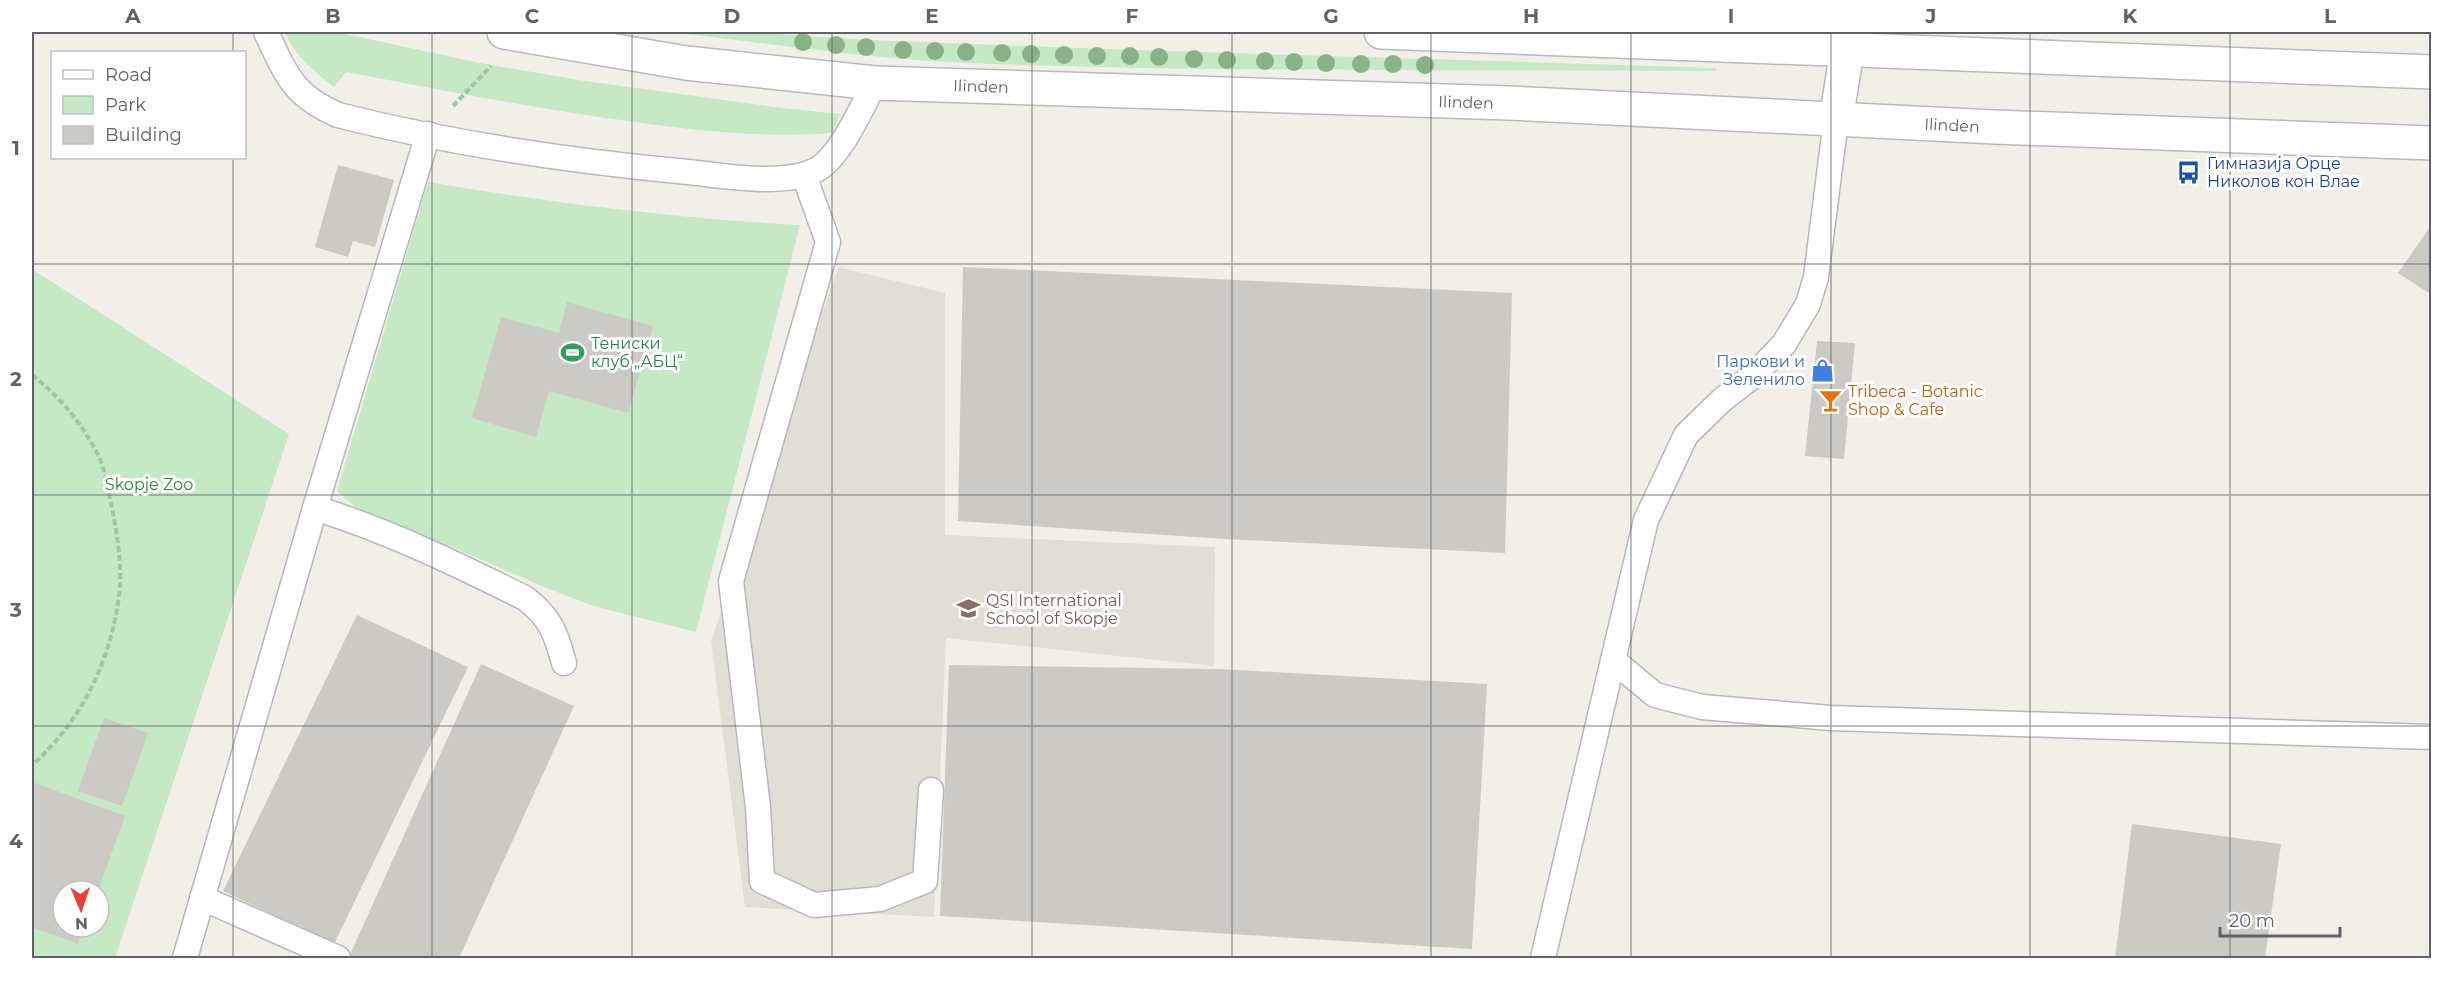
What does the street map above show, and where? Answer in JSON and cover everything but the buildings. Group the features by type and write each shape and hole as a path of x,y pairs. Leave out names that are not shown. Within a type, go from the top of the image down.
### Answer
{"street":[{"path":"1381,32 1849,40 2432,72"},
{"name":"Ilinden","path":"512,33 686,63 875,82 1509,103 1836,120 2432,143"},
{"path":"1836,120 1849,40"}],"lane":[{"path":"266,32 284,71 297,89 318,106 348,117 521,152 622,166 761,178 804,175 816,170 831,158 875,82"},
{"path":"1543,958 1646,520 1686,435 1722,400 1754,375 1784,344 1808,304 1816,277 1836,120"},
{"path":"185,958 315,508 428,134"},
{"path":"804,175 828,242 731,581 758,807 762,881 814,905 880,899 925,881 931,790"},
{"path":"315,508 366,524 421,547 525,598 540,610 551,625 564,663"},
{"path":"1614,661 1655,695 1702,707 1831,718 2432,737"},
{"path":"202,898 338,958"}],"path":[{"path":"428,134 512,33"},
{"path":"32,375 61,400 75,417 99,457 115,526 120,583 112,631 90,690 74,720 56,742 32,765"}],"shaded area":[{"name":"QSI International School of Skopje","path":"838,267 945,293 945,535 1215,547 1214,666 946,638 934,917 745,907 711,641"}],"green space":[{"path":"285,32 336,32 480,63 578,80 840,114 832,133 781,135 730,133 592,116 346,72 334,87 306,63 294,49"},
{"path":"669,32 745,32 868,40 1105,49 1716,68 1716,71 1248,69 968,63 856,54"},
{"name":"Тениски клуб „АБЦ“","path":"428,182 613,209 800,225 696,632 594,606 544,587 358,509 337,491"},
{"name":"Skopje Zoo","path":"32,269 289,434 115,958 32,958"}],"place":[{"name":"Гимназија Орце Николов кон Влае","path":"2189,172"},
{"name":"Тениски клуб „АБЦ“","path":"573,352"},
{"name":"Паркови и Зеленило","path":"1823,370"},
{"name":"Tribeca - Botanic Shop & Cafe","path":"1830,400"},
{"name":"QSI International School of Skopje","path":"968,609"}]}
